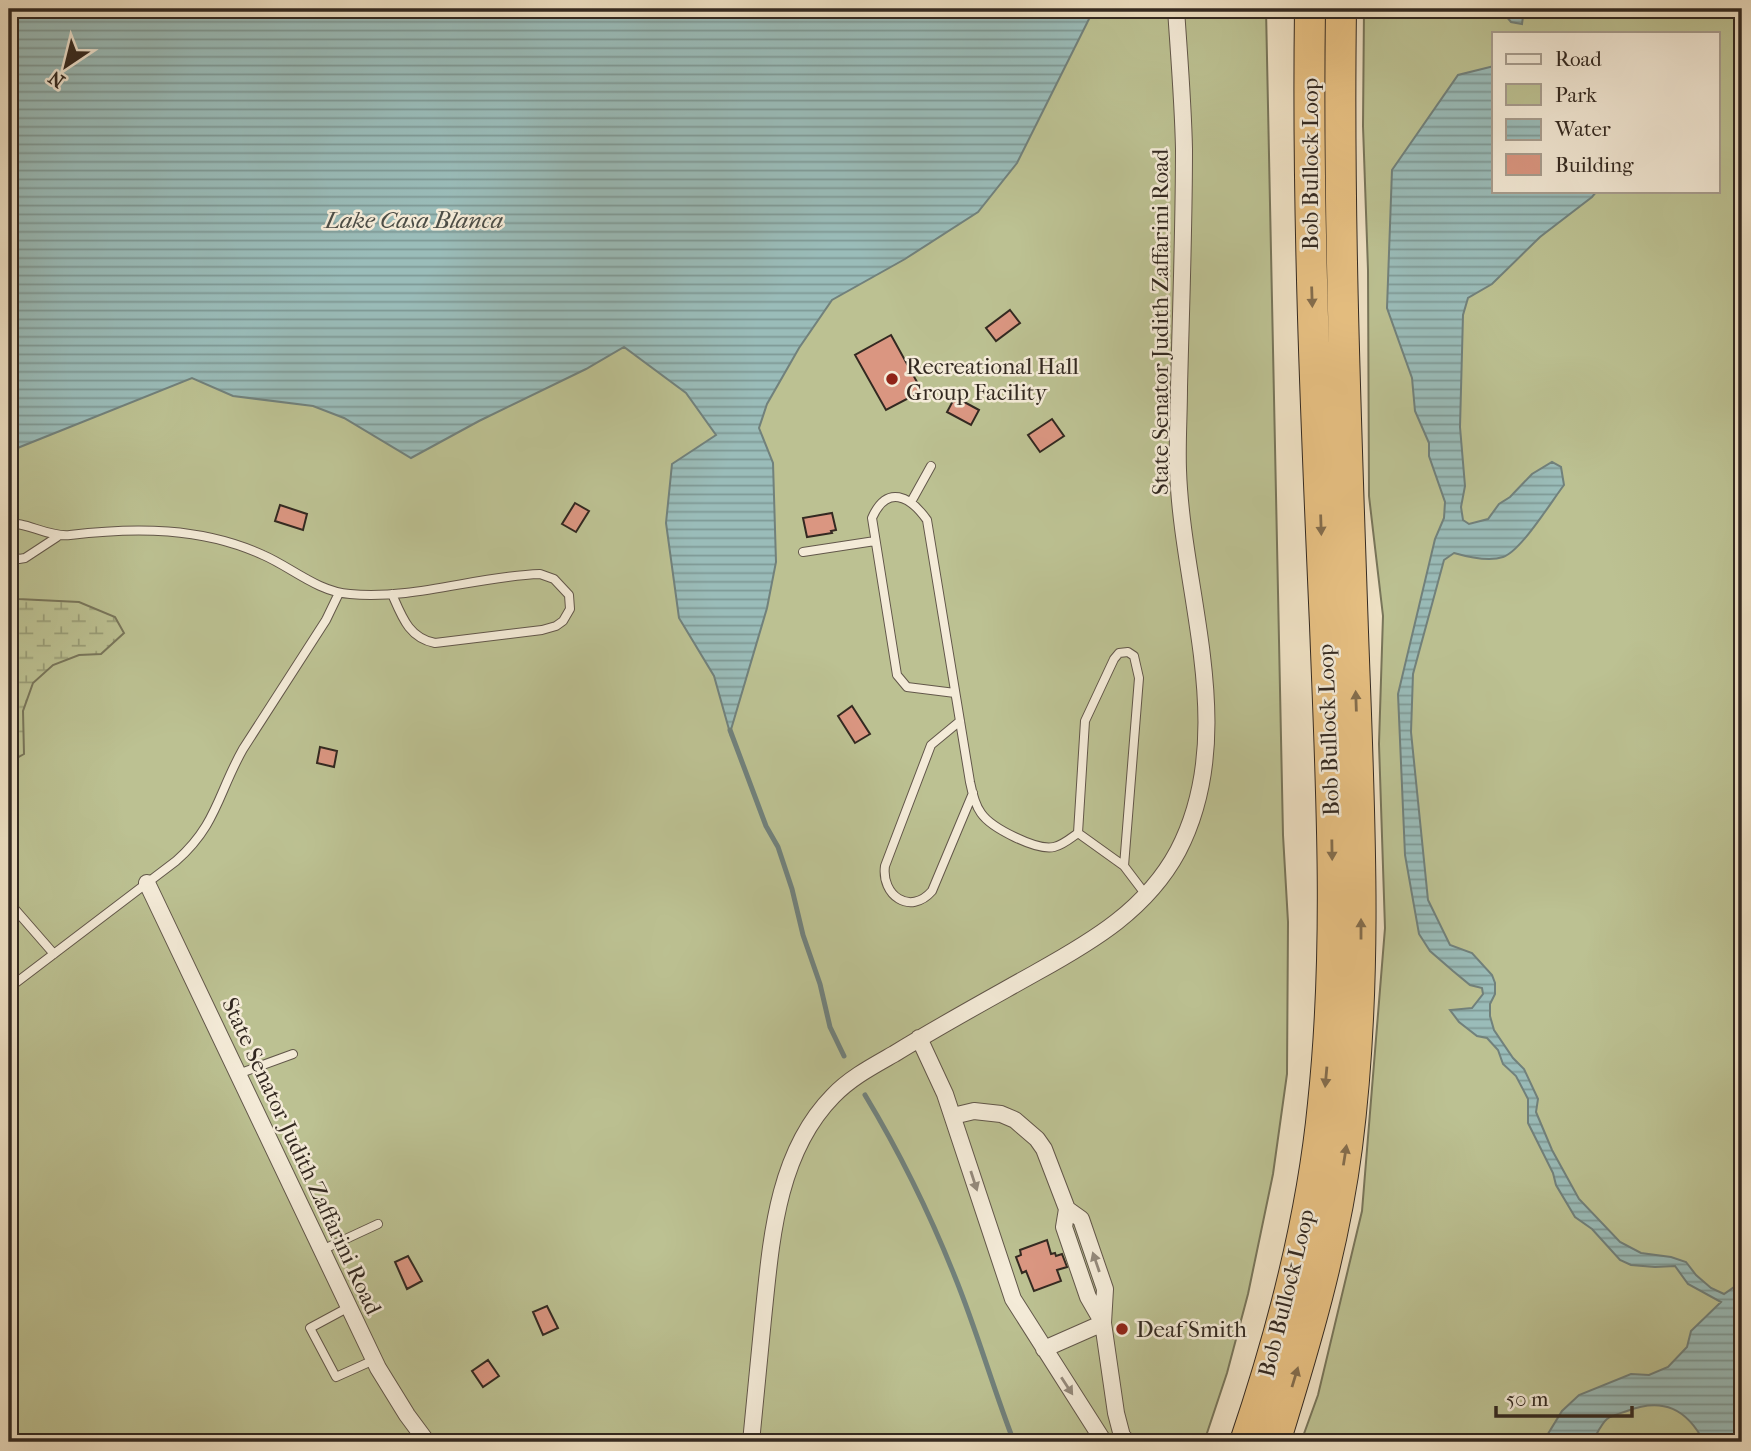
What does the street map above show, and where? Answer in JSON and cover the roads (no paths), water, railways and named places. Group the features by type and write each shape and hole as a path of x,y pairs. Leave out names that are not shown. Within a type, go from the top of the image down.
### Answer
{"highway":[{"name":"Bob Bullock Loop","path":"1252,1441 1287,1301 1314,1173 1323,1107 1332,973 1334,905 1311,282 1310,9"},
{"name":"Bob Bullock Loop","path":"1252,1441 1319,1292 1347,1147 1358,1011 1361,879 1340,208 1341,9"}],"street":[{"name":"State Senator Judith Zaffarini Road","path":"751,1442 770,1254 782,1193 794,1159 812,1124 831,1097 858,1076 919,1038 1096,938 1125,917 1172,862 1189,827 1200,788 1206,747 1204,680 1178,470 1184,149 1176,9"},
{"name":"State Senator Judith Zaffarini Road","path":"147,883 374,1360 423,1441"},
{"path":"919,1038 946,1094 1007,1286 1019,1310 1104,1442"},
{"path":"953,1116 974,1111 994,1112 1015,1120 1027,1129 1044,1149 1067,1209 1064,1227 1088,1297 1103,1323 1116,1413 1122,1436 1128,1442"},
{"path":"1044,1349 1103,1323"}],"lane":[{"path":"911,502 931,466"},
{"path":"955,693 907,687 897,675 872,518 877,507 886,499 896,497 911,502 927,520 960,722 973,793 980,813 1033,845 1055,847 1078,833"},
{"path":"9,526 17,523 57,537"},
{"path":"9,554 19,559 24,558 57,537 99,531 142,530 208,536 263,555 339,593 393,594 540,574 554,579 565,589 569,595 570,609 563,621 550,629 435,643 420,639 414,634 403,620 393,594"},
{"path":"803,552 875,541"},
{"path":"9,988 185,853 205,829 243,749 326,620 339,593"},
{"path":"1078,833 1086,716 1114,659 1119,653 1128,652 1134,656 1139,678 1124,866"},
{"path":"960,722 931,745 885,866 886,885 894,895 910,902 922,900 932,891 973,793"},
{"path":"1078,833 1124,866 1146,895"},
{"path":"13,906 54,954"},
{"path":"238,1074 293,1054"},
{"path":"322,1250 378,1224"},
{"path":"349,1307 310,1328 336,1377 374,1360"}],"water":[{"name":"Lake Casa Blanca","path":"9,9 1094,9 1017,163 978,212 905,259 832,300 799,348 767,404 759,428 773,463 776,562 767,608 730,733 714,676 679,618 666,523 672,464 716,435 686,393 624,347 411,458 344,418 313,406 233,396 192,378 20,447 9,454"},
{"path":"1508,9 1524,9 1522,24 1511,22 1506,16"},
{"path":"1492,66 1492,192 1596,192 1540,237 1492,284 1468,298 1463,315 1460,427 1465,486 1461,507 1463,520 1469,524 1488,519 1499,504 1510,497 1532,474 1552,462 1561,467 1564,485 1527,536 1510,553 1491,559 1454,553 1444,560 1413,674 1411,732 1428,900 1450,945 1472,953 1492,975 1495,994 1490,1004 1490,1016 1494,1030 1524,1069 1538,1099 1536,1112 1552,1150 1579,1199 1620,1242 1641,1253 1686,1262 1711,1288 1724,1294 1734,1287 1742,1263 1742,1442 1704,1442 1682,1414 1663,1406 1652,1405 1609,1418 1592,1442 1543,1442 1562,1411 1579,1395 1631,1374 1649,1375 1668,1367 1687,1347 1691,1331 1721,1302 1688,1284 1675,1266 1631,1265 1620,1260 1592,1229 1575,1217 1556,1185 1553,1173 1528,1123 1528,1099 1516,1076 1503,1064 1498,1050 1487,1038 1477,1036 1459,1022 1450,1010 1472,1008 1483,994 1482,988 1470,985 1453,971 1430,951 1419,934 1405,855 1398,694 1435,539 1444,518 1445,502 1429,456 1429,443 1415,411 1412,378 1387,308 1392,170 1458,75"}],"waterway":[{"path":"730,730 766,826 778,847 820,984 830,1027 844,1056"},
{"path":"865,1095 902,1161 945,1253 971,1318 1014,1442"}],"place":[{"name":"Recreational Hall Group Facility","path":"892,379"},
{"name":"Deaf Smith","path":"1122,1329"}]}
